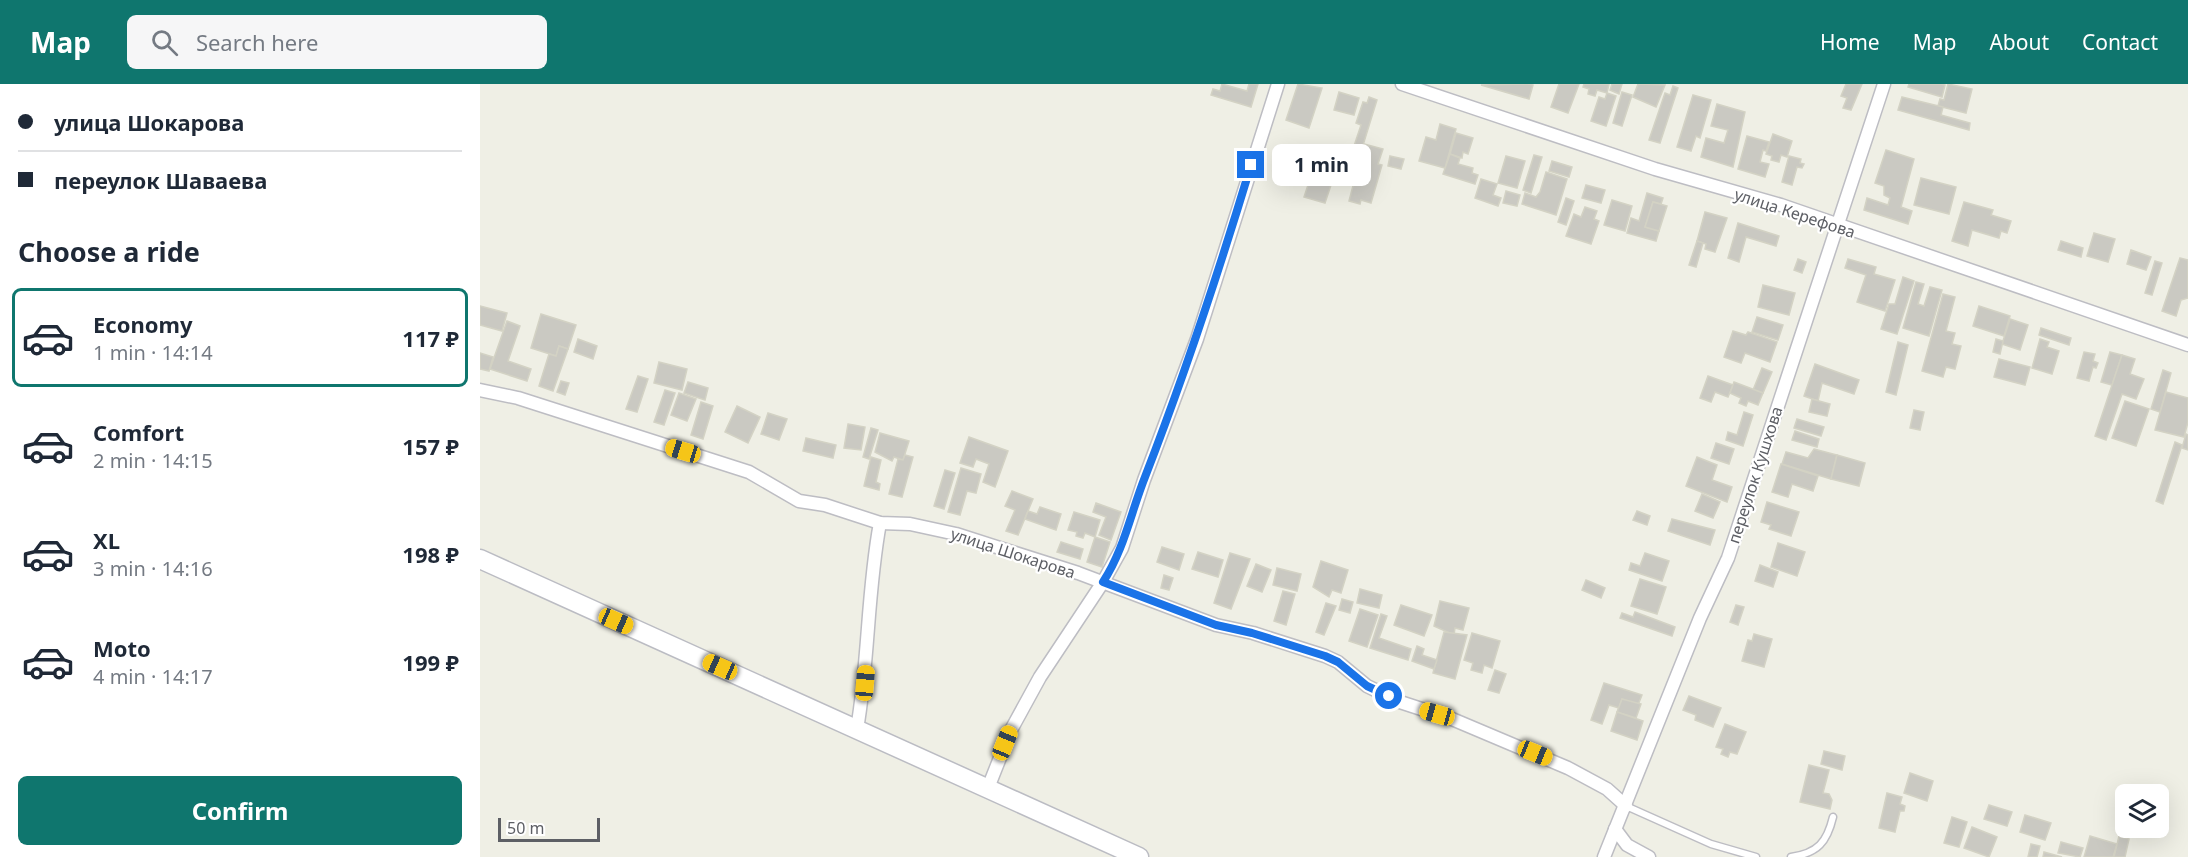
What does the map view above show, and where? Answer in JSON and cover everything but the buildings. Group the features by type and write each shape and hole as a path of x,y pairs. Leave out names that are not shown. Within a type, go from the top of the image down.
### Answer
{"street":[{"path":"988,788 1011,730 1035,686 1103,582 1122,548 1144,480 1197,339 1278,84"},
{"name":"улица Керефова","path":"1402,84 1655,170 1781,205 2188,345"},
{"name":"переулок Кушхова","path":"1605,857 1665,702 1728,558 1884,84"},
{"name":"улица Шокарова","path":"480,390 518,398 605,428 749,472 799,501 825,505 880,523 941,530 1103,582 1216,625 1252,633 1325,656 1338,662 1367,686 1400,702 1452,719 1568,768 1607,789 1626,806"},
{"path":"857,729 868,654 869,594 880,523"},
{"path":"480,559 1139,857"},
{"path":"1615,829 1627,845 1649,857"}],"lane":[{"path":"1626,806 1711,844 1756,857"},
{"path":"1791,857 1814,849 1826,841 1833,817"}],"route":[{"path":"1251,165 1197,339 1144,480 1122,548 1103,582 1216,625 1270,638 1280,644 1325,656 1338,662 1367,686 1389,696"}]}
